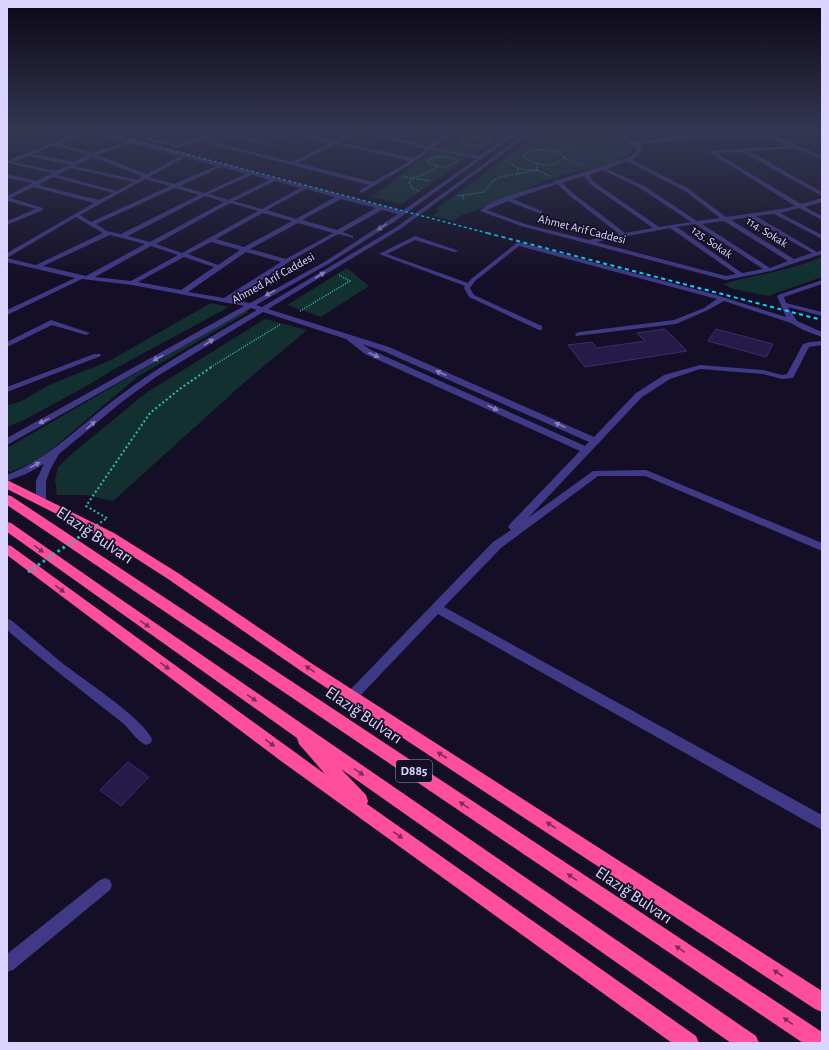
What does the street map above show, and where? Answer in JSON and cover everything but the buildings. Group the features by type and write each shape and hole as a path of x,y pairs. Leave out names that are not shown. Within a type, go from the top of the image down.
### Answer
{"highway":[{"path":"7,484 116,540 173,576 352,696 822,1002"},
{"name":"Elazığ Bulvarı","path":"7,499 821,1043"},
{"name":"D885","path":"7,526 289,724 749,1043"},
{"path":"7,548 287,756 689,1043"},
{"path":"289,724 377,820"}],"street":[{"path":"24,181 98,202"},
{"path":"7,199 41,181"},
{"path":"79,181 116,192"},
{"path":"7,256 136,181"},
{"path":"157,181 351,237"},
{"path":"91,224 185,181"},
{"path":"123,236 205,194 234,181"},
{"path":"7,313 84,278 152,244 230,201 271,181"},
{"path":"277,181 401,213"},
{"path":"361,181 373,184"},
{"path":"362,191 378,181"},
{"name":"Ahmed Arif Caddesi","path":"7,442 328,262 447,181"},
{"name":"Ahmed Arif Caddesi","path":"7,478 16,475 40,462 60,448 87,428 120,399 153,375 396,228 462,181"},
{"path":"557,181 572,195 624,235"},
{"name":"Ahmet Arif Caddesi","path":"557,181 525,192 483,210 523,225 731,278 741,275"},
{"path":"591,181 658,229"},
{"path":"628,181 642,187 769,270"},
{"name":"114. Sokak","path":"669,181 687,190 724,218 792,261"},
{"path":"759,181 822,218"},
{"path":"799,181 822,194"},
{"path":"132,284 304,188"},
{"path":"7,191 17,193"},
{"path":"182,292 244,250 340,197"},
{"path":"7,199 42,209 7,223"},
{"path":"508,200 540,212"},
{"path":"589,242 671,226 775,212 822,200"},
{"path":"225,300 286,261 381,208"},
{"path":"775,212 822,237"},
{"path":"76,215 108,232 152,244 183,256 219,267"},
{"path":"750,215 819,253"},
{"name":"125. Sokak","path":"671,226 741,275"},
{"path":"37,267 108,232"},
{"path":"456,251 415,238 382,254 468,285"},
{"path":"212,240 286,261"},
{"path":"539,328 471,296 467,288 473,280 518,244 723,299 791,321 804,329 822,335"},
{"path":"741,275 769,270 819,253"},
{"path":"7,260 84,278 182,292 264,309 386,348 595,441"},
{"path":"791,321 780,296 822,282"},
{"path":"814,285 822,287"},
{"path":"579,334 676,322 706,309 723,299"},
{"path":"783,304 822,314"},
{"path":"7,344 51,322 86,333"},
{"path":"349,337 368,352 586,450"},
{"path":"352,696 639,395 667,377 700,367 763,372 782,377 790,376 806,346 810,344 822,344"},
{"path":"7,390 97,356"},
{"name":"Ahmed Arif Caddesi","path":"7,435 30,428"},
{"name":"Ahmed Arif Caddesi","path":"41,501 41,481 45,470 60,448"},
{"path":"497,545 596,473 646,473 822,547"},
{"path":"436,608 822,823"},
{"path":"7,623 56,665 130,722 146,739"},
{"path":"7,964 105,885"}],"path":[{"path":"410,181 410,186 421,192"},
{"path":"430,181 436,182"},
{"path":"454,196 482,192 493,181"},
{"path":"462,196 464,200"},
{"path":"28,572 107,518 86,506 150,413 163,401 207,369 350,281 337,273"}],"green space":[{"path":"393,181 434,181 402,204 371,197"},
{"path":"474,181 545,181 460,216 454,221 433,216 440,210 436,209"},
{"path":"822,257 822,277 768,296 733,289 723,284 798,266"},
{"path":"347,268 369,286 321,317 287,305"},
{"path":"211,303 229,307 24,420 7,427 7,405 20,402 49,385 109,361"},
{"path":"245,310 248,312 137,377 45,455 34,462 10,472 7,470 7,448"},
{"path":"265,319 307,330 247,380 113,501 86,495 57,495 55,480 58,467 74,452 146,393"}],"railway":[{"path":"289,181 491,234"},
{"path":"487,233 822,320"}]}
